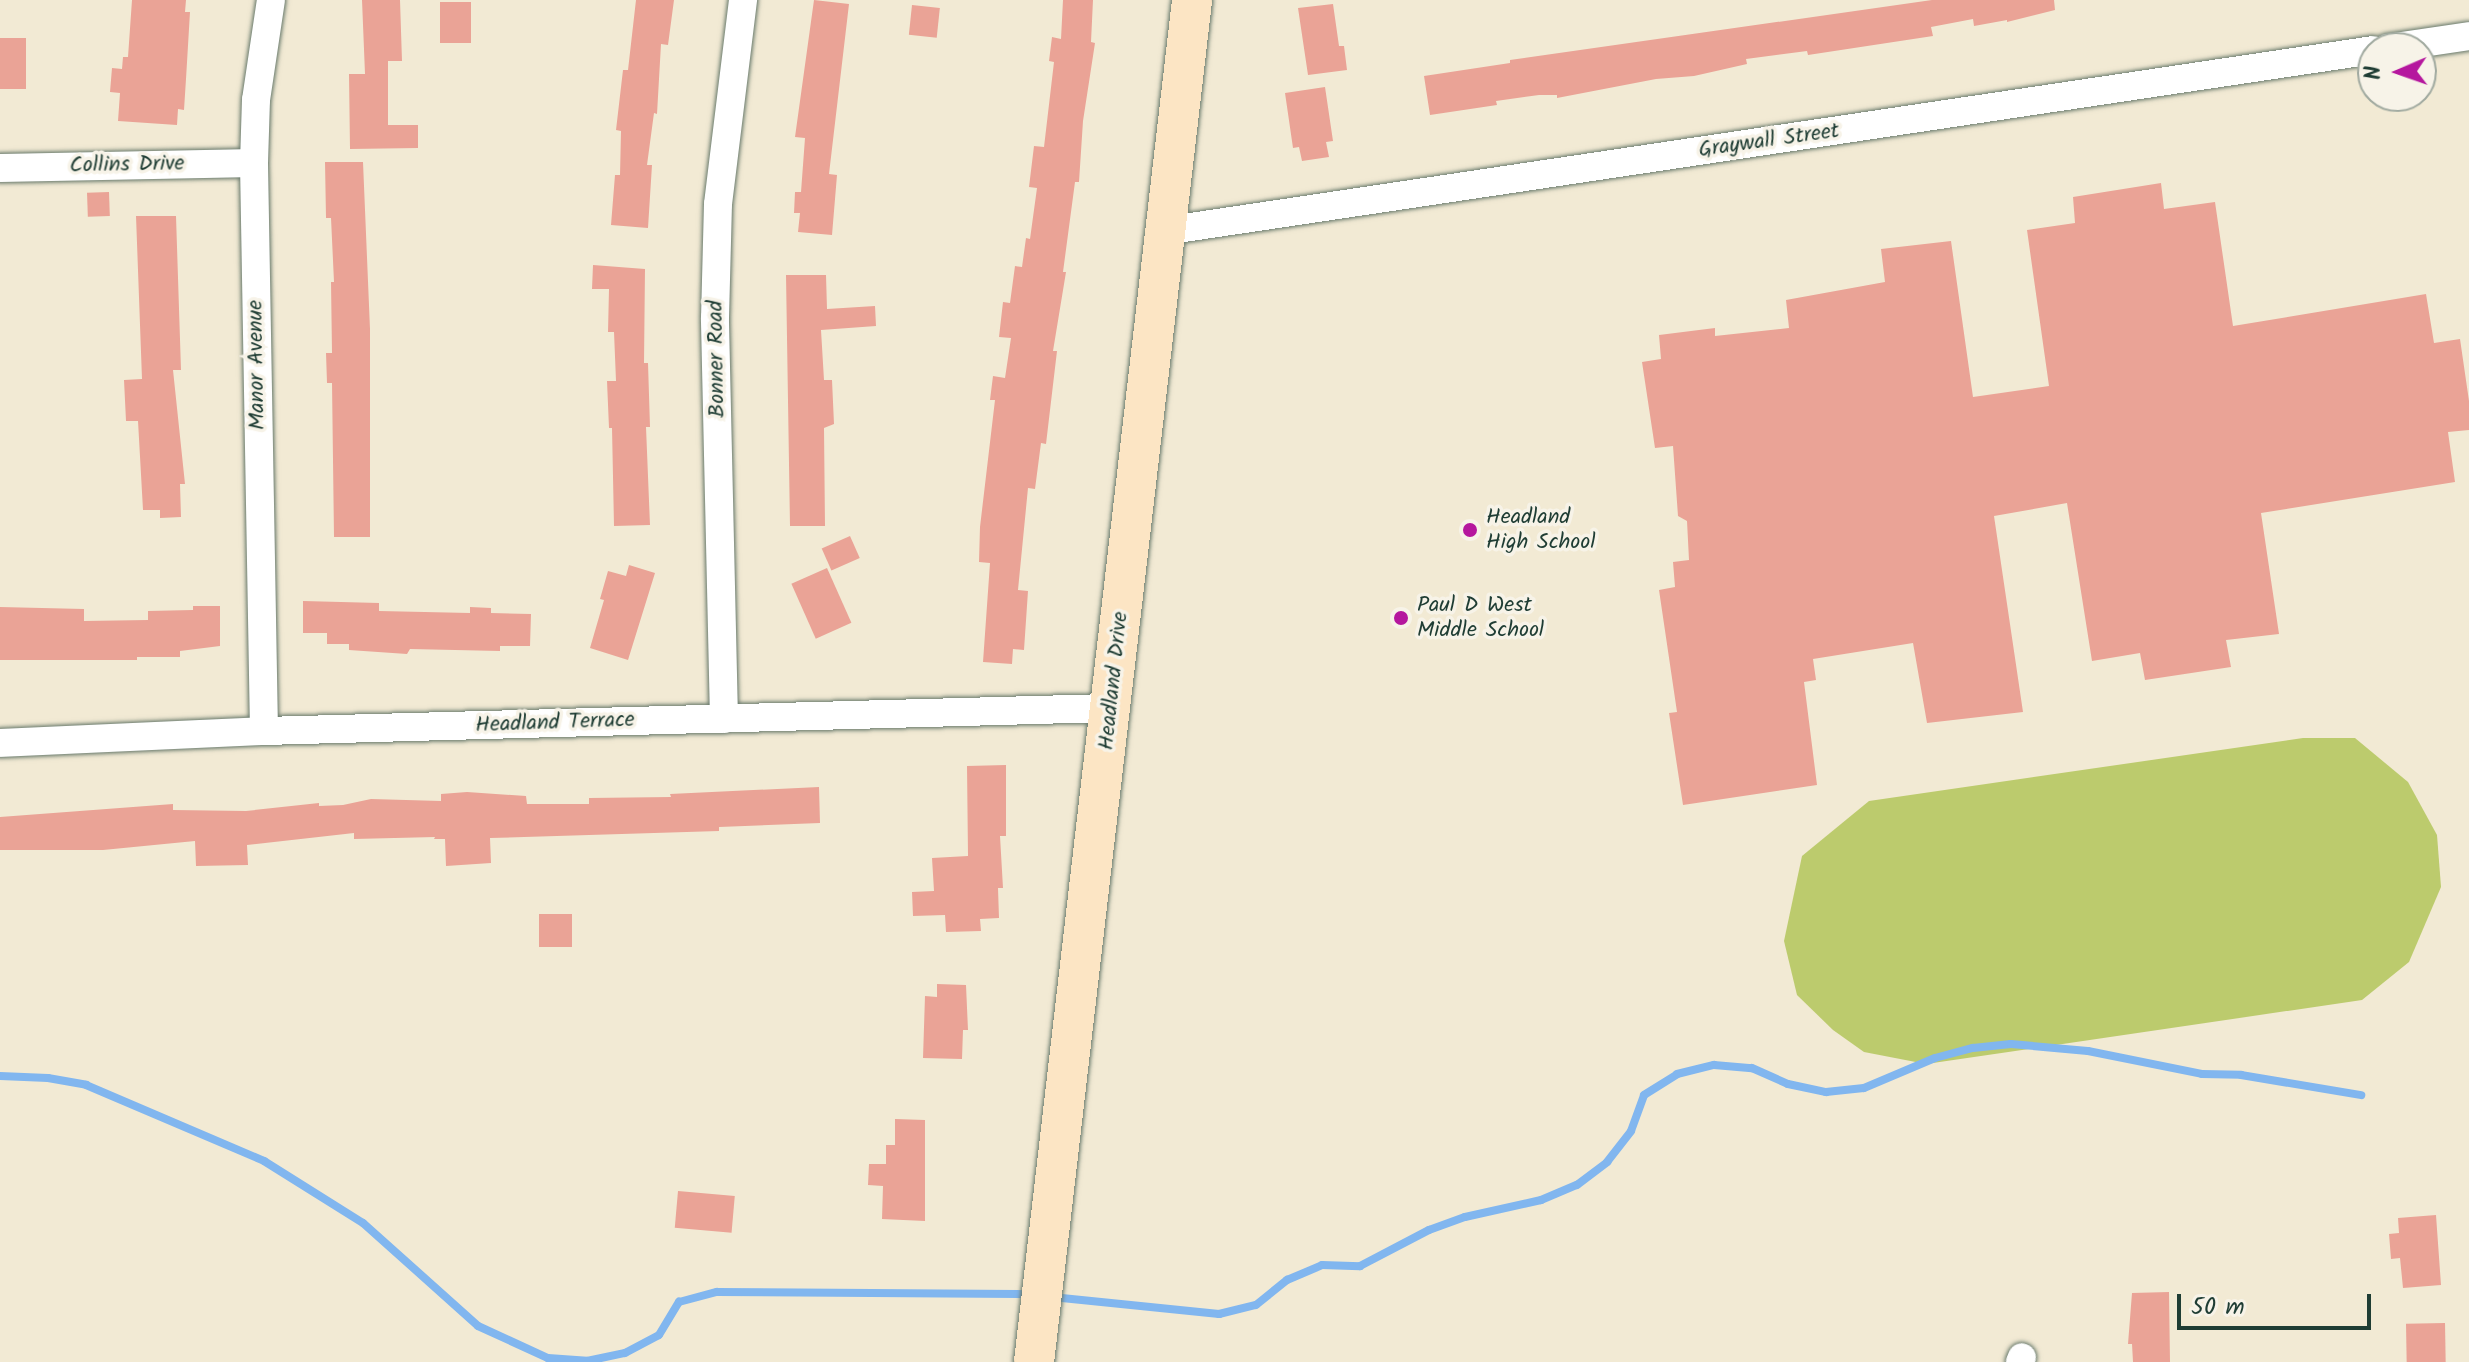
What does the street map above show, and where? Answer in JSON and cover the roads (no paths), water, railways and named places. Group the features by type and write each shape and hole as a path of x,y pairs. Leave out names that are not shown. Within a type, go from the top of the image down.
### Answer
{"main road":[{"name":"Headland Drive","path":"1034,1362 1192,0"}],"street":[{"name":"Manor Avenue","path":"264,731 254,163 256,100 271,0"},
{"name":"Bonner Road","path":"724,719 715,318 718,204 743,0"},
{"path":"2437,41 2469,36"},
{"name":"Graywall Street","path":"1164,231 2357,52"},
{"name":"Collins Drive","path":"0,168 254,163"},
{"name":"Headland Terrace","path":"0,743 264,731 1111,708"}],"waterway":[{"path":"1052,1297 1219,1314 1256,1305 1287,1280 1322,1265 1360,1266 1429,1230 1465,1217 1541,1200 1577,1185 1607,1162 1631,1131 1644,1095 1677,1074 1714,1065 1752,1068 1788,1084 1826,1092 1864,1088 1935,1058 1973,1048 2011,1044 2088,1051 2202,1074 2241,1075 2361,1095"},
{"path":"0,1076 48,1078 86,1085 264,1161 363,1223 478,1326 548,1358 587,1361 625,1353 659,1335 679,1302 717,1292 1031,1294"}],"place":[{"name":"Headland High School","path":"1470,530"},
{"name":"Paul D West Middle School","path":"1401,618"}]}
